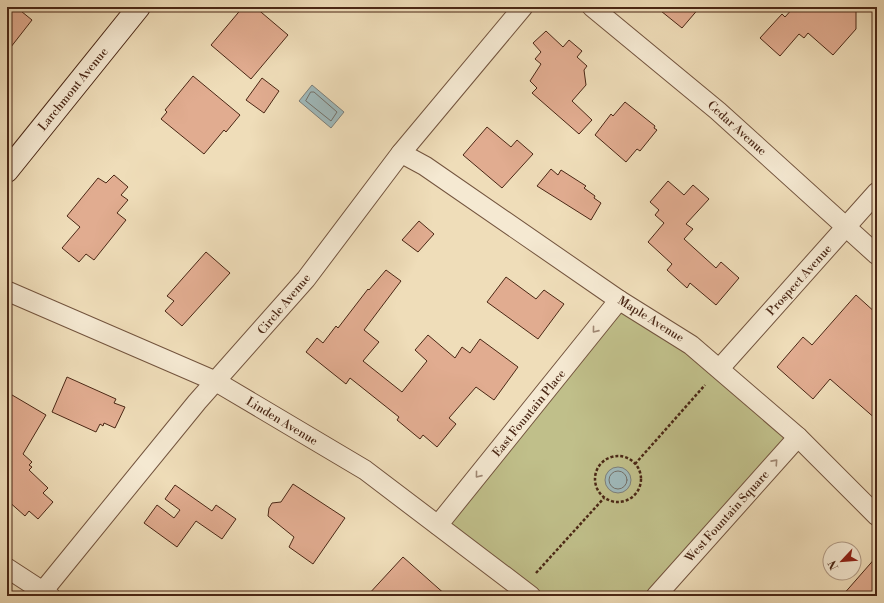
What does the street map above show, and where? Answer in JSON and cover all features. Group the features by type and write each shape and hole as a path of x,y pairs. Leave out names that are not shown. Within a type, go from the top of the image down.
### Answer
{"street":[{"name":"Larchmont Avenue","path":"7,171 139,7"},
{"name":"Circle Avenue","path":"44,594 215,381 306,279 401,153 523,7"},
{"name":"Cedar Avenue","path":"592,7 718,111 877,255"},
{"name":"Maple Avenue","path":"401,153 425,166 619,300 691,345 720,368 798,437 877,516"},
{"name":"Prospect Avenue","path":"720,368 877,192"},
{"name":"Linden Avenue","path":"7,291 215,381 365,470 438,525 523,593"},
{"name":"East Fountain Place","path":"438,525 619,300"},
{"name":"West Fountain Square","path":"656,596 798,437"},
{"path":"7,568 44,594"}],"path":[{"path":"635,464 720,368"},
{"path":"621,456 635,464 641,477 637,492 632,498 618,503 604,498 596,485 596,471 600,464 607,459 621,456"},
{"path":"523,593 604,498"}],"shaded area":[{"path":"621,308 694,355 787,439 647,596 542,596 448,524"}],"water":[{"path":"312,85 344,112 331,128 299,101"},
{"path":"618,467 627,471 631,480 627,489 618,493 609,489 605,480 609,471"}],"building":[{"path":"7,7 16,7 32,20 7,52"},
{"path":"243,7 255,7 288,35 251,79 211,45"},
{"path":"656,7 700,7 682,28"},
{"path":"794,7 834,7 838,11 856,9 856,29 833,55 808,33 804,38 799,34 780,56 760,38 782,14 785,17"},
{"path":"546,31 563,47 569,40 582,51 577,57 587,66 584,70 586,85 572,101 592,120 579,134 532,93 537,88 530,81 541,64 535,59 541,52 533,43"},
{"path":"193,76 240,115 226,132 224,130 204,154 161,119 167,112 165,110"},
{"path":"262,78 279,91 264,113 246,100"},
{"path":"625,102 655,126 654,128 657,130 640,151 637,149 626,162 595,135 611,114 613,116"},
{"path":"487,127 511,147 517,140 533,154 502,188 463,155"},
{"path":"551,169 558,175 561,170 586,186 584,188 595,196 594,198 601,203 591,220 537,186"},
{"path":"114,175 128,187 121,195 128,200 117,213 126,220 94,260 86,254 79,262 62,248 80,227 67,216 98,178 106,183"},
{"path":"668,181 684,195 693,185 709,199 686,224 693,229 684,239 716,268 721,262 739,278 716,305 690,283 687,288 667,270 672,264 648,242 664,223 655,215 659,210 650,202"},
{"path":"419,221 434,234 418,252 402,240"},
{"path":"206,252 230,273 182,326 165,311 174,301 167,296"},
{"path":"386,270 401,281 364,330 379,342 363,361 402,392 427,361 415,350 428,335 455,358 462,347 470,353 480,339 518,367 494,400 476,387 449,418 456,424 437,447 423,435 420,439 397,420 399,417 350,378 346,384 306,352 317,338 323,343 336,326 338,328 368,289 369,290"},
{"path":"506,277 536,299 544,290 564,304 538,339 487,302"},
{"path":"856,295 877,314 877,420 830,379 813,399 777,367 803,337 812,345"},
{"path":"67,377 116,399 114,403 125,407 115,428 104,423 103,426 100,424 96,432 52,412"},
{"path":"7,392 46,415 23,454 32,462 29,465 32,467 29,470 48,488 43,493 53,502 38,519 29,511 25,516 7,500"},
{"path":"293,484 345,518 313,564 289,547 294,537 268,516 269,508 272,503 281,502"},
{"path":"175,485 212,511 216,505 236,519 222,539 196,521 177,547 144,523 157,505 174,518 180,510 165,499"},
{"path":"877,556 877,596 842,596 855,581 862,581 862,573"},
{"path":"403,557 447,596 367,596"}]}
